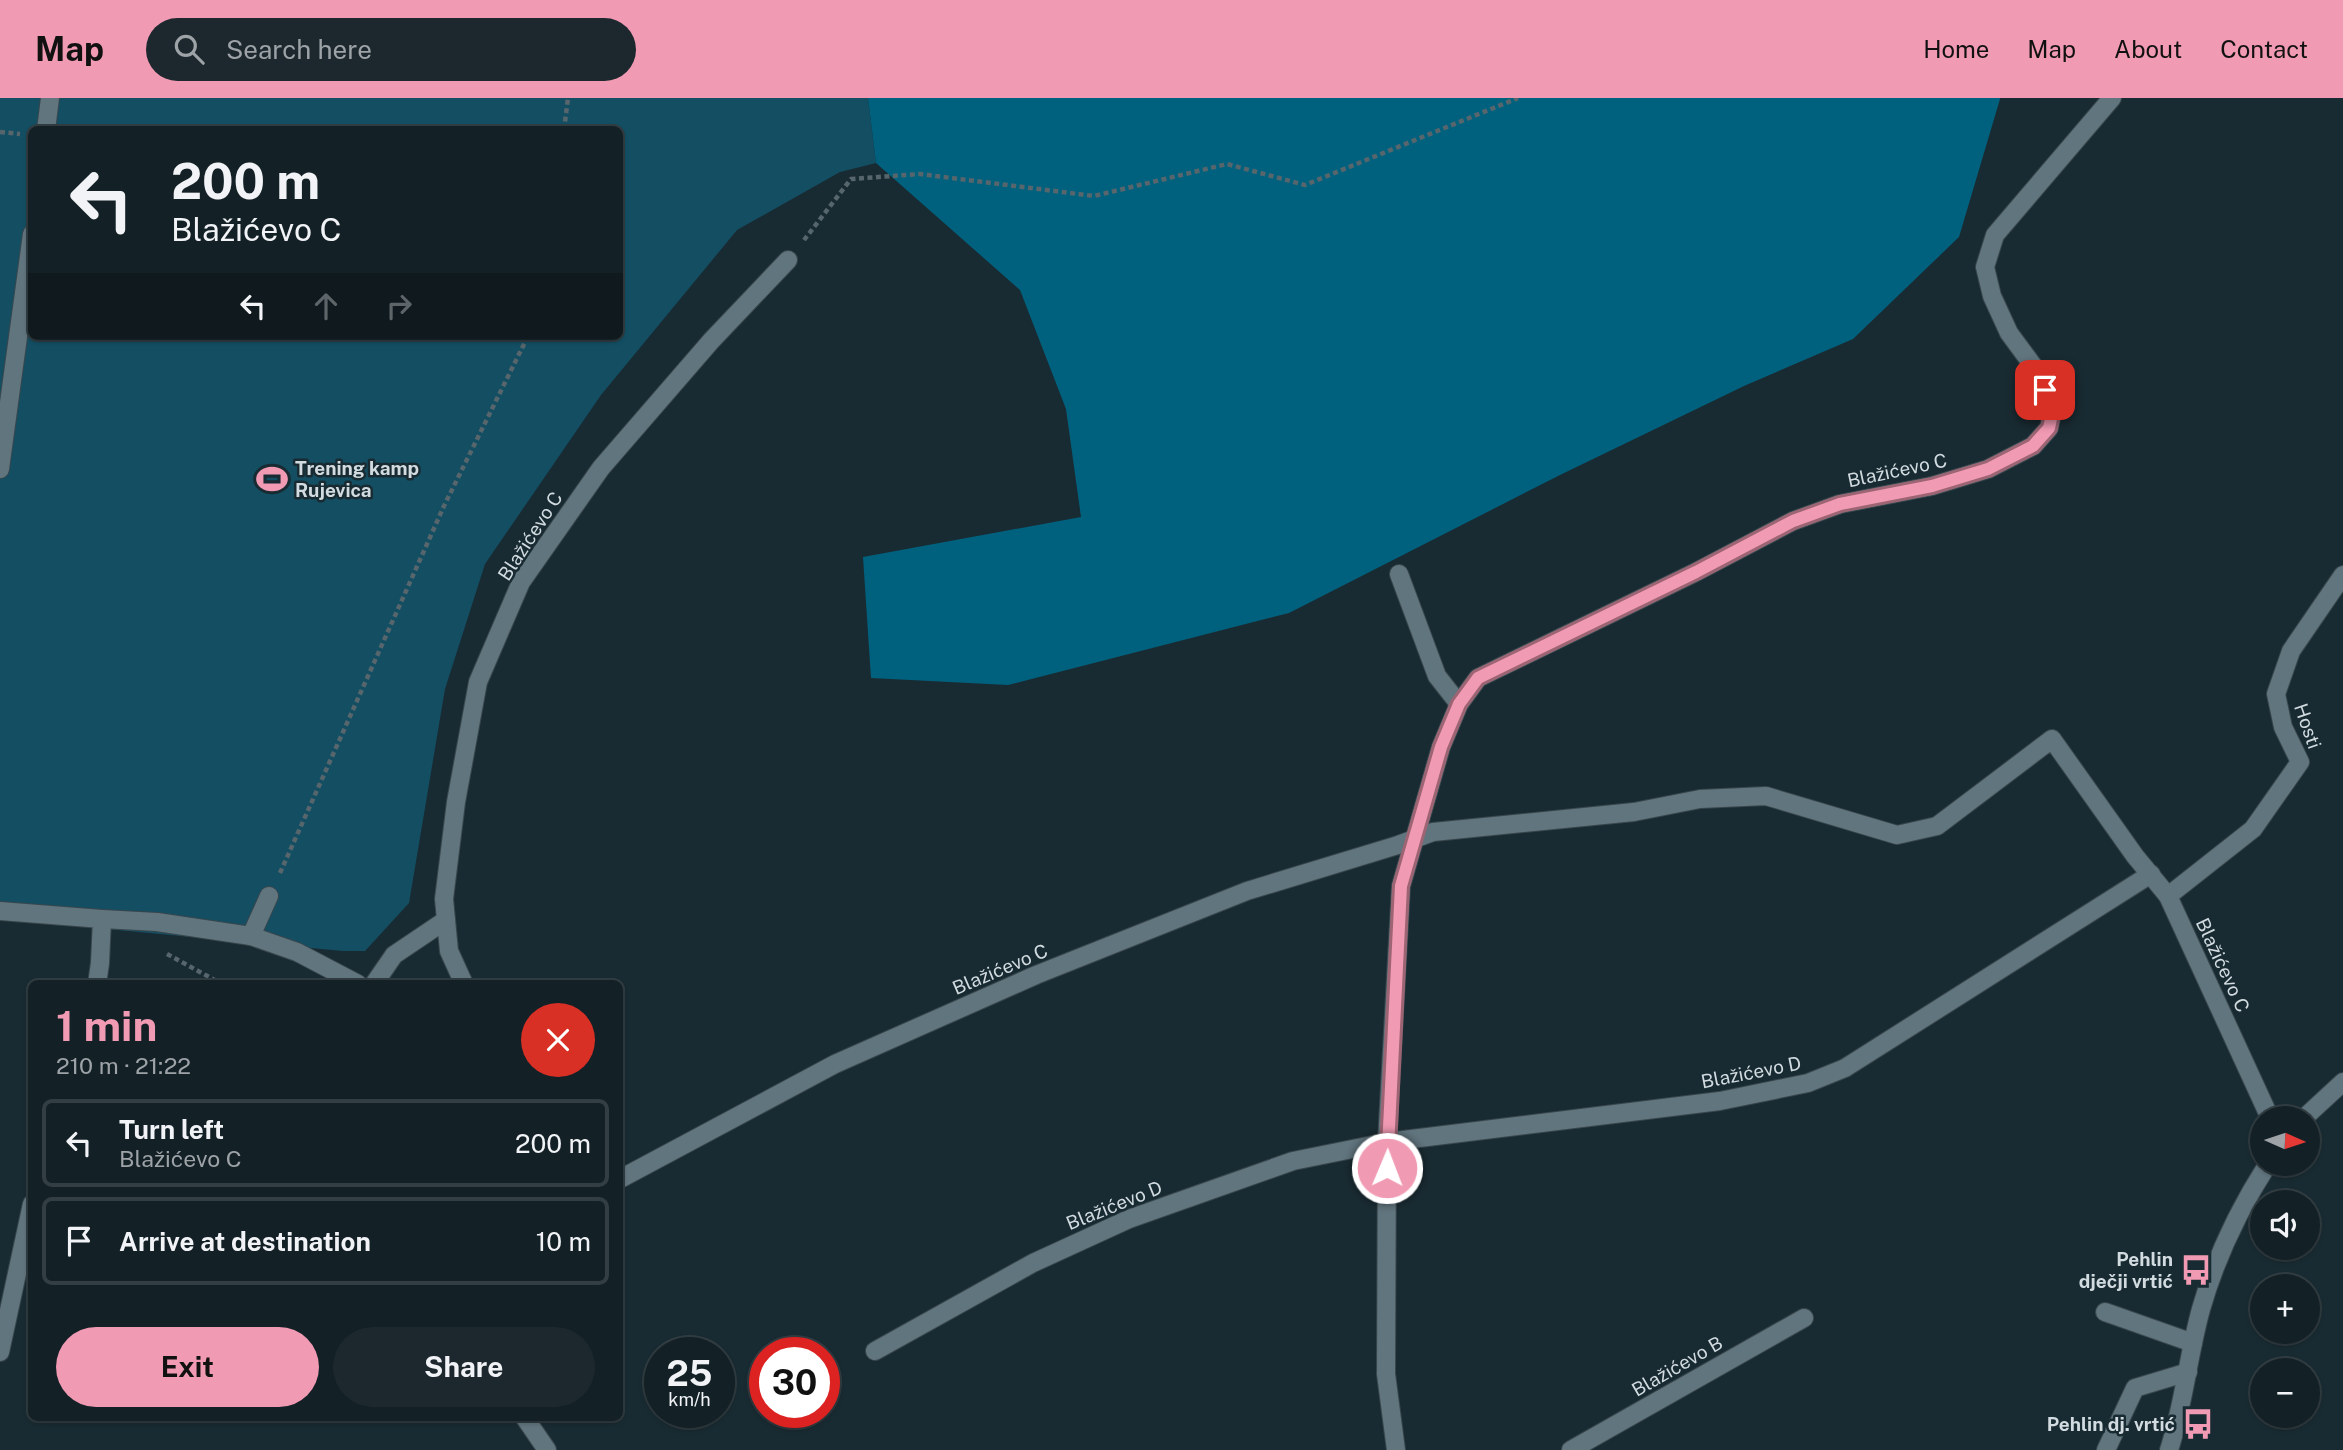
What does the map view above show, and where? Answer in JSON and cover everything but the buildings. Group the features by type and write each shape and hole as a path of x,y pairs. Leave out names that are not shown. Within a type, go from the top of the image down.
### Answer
{"street":[{"path":"46,126 50,98"},
{"name":"Blažićevo C","path":"1387,1142 1401,886 1441,747 1459,704 1478,678 1696,572 1793,521 1840,504 1932,486 1988,469 2033,446 2049,428 2053,410 2037,371 2009,333 1992,296 1985,267 1995,235 2112,98"},
{"name":"Blažićevo C","path":"462,980 449,951 444,899 456,802 478,682 521,582 601,468 710,341 788,260"},
{"path":"0,469 28,263"},
{"path":"1399,573 1437,676 1459,704"},
{"name":"Hosti","path":"2168,896 2253,829 2300,762 2283,727 2276,694 2291,651 2343,575"},
{"name":"Blažićevo C","path":"623,1177 835,1064 1036,975 1247,891 1433,832 1634,812 1700,799 1766,796 1897,835 1937,826 2052,739 2168,896 2264,1106"},
{"name":"Blažićevo D","path":"875,1350 1033,1263 1129,1219 1293,1161 1387,1142 1720,1101 1808,1083 1845,1068 2151,874"},
{"path":"251,936 270,896"},
{"path":"0,911 157,922 251,936 298,952 350,980"},
{"path":"98,980 102,919"},
{"path":"377,980 394,955 446,920"},
{"path":"2317,1106 2343,1082"},
{"path":"1387,1142 1386,1374 1396,1450"},
{"path":"2169,1450 2179,1421 2201,1309 2230,1230 2260,1176"},
{"path":"0,1352 28,1222"},
{"path":"2105,1311 2193,1343"},
{"name":"Blažićevo B","path":"1572,1450 1804,1318"},
{"path":"2106,1450 2135,1388 2188,1372"},
{"path":"526,1421 547,1450"}],"path":[{"path":"564,126 568,98"},
{"path":"788,260 851,179 920,174 1094,196 1227,164 1305,185 1518,98"},
{"path":"270,896 444,506 526,340"}],"shaded area":[{"name":"Trening kamp Rujevica","path":"0,98 868,98 876,163 840,172 737,230 601,395 485,564 445,689 409,903 365,951 0,919"},
{"path":"868,98 2000,99 1959,237 1853,339 1744,386 1560,475 1289,613 1008,685 871,678 863,557 1081,517 1066,409 1020,290 876,163"}],"place":[{"name":"Trening kamp Rujevica","path":"272,479"},
{"name":"Pehlin dječji vrtić","path":"2196,1270"},
{"name":"Pehlin dj. vrtić","path":"2198,1424"}],"route":[{"path":"1387,1168 1401,886 1441,747 1459,704 1478,678 1696,572 1793,521 1840,504 1932,486 1988,469 2033,446 2049,428 2053,410 2045,390"}]}
